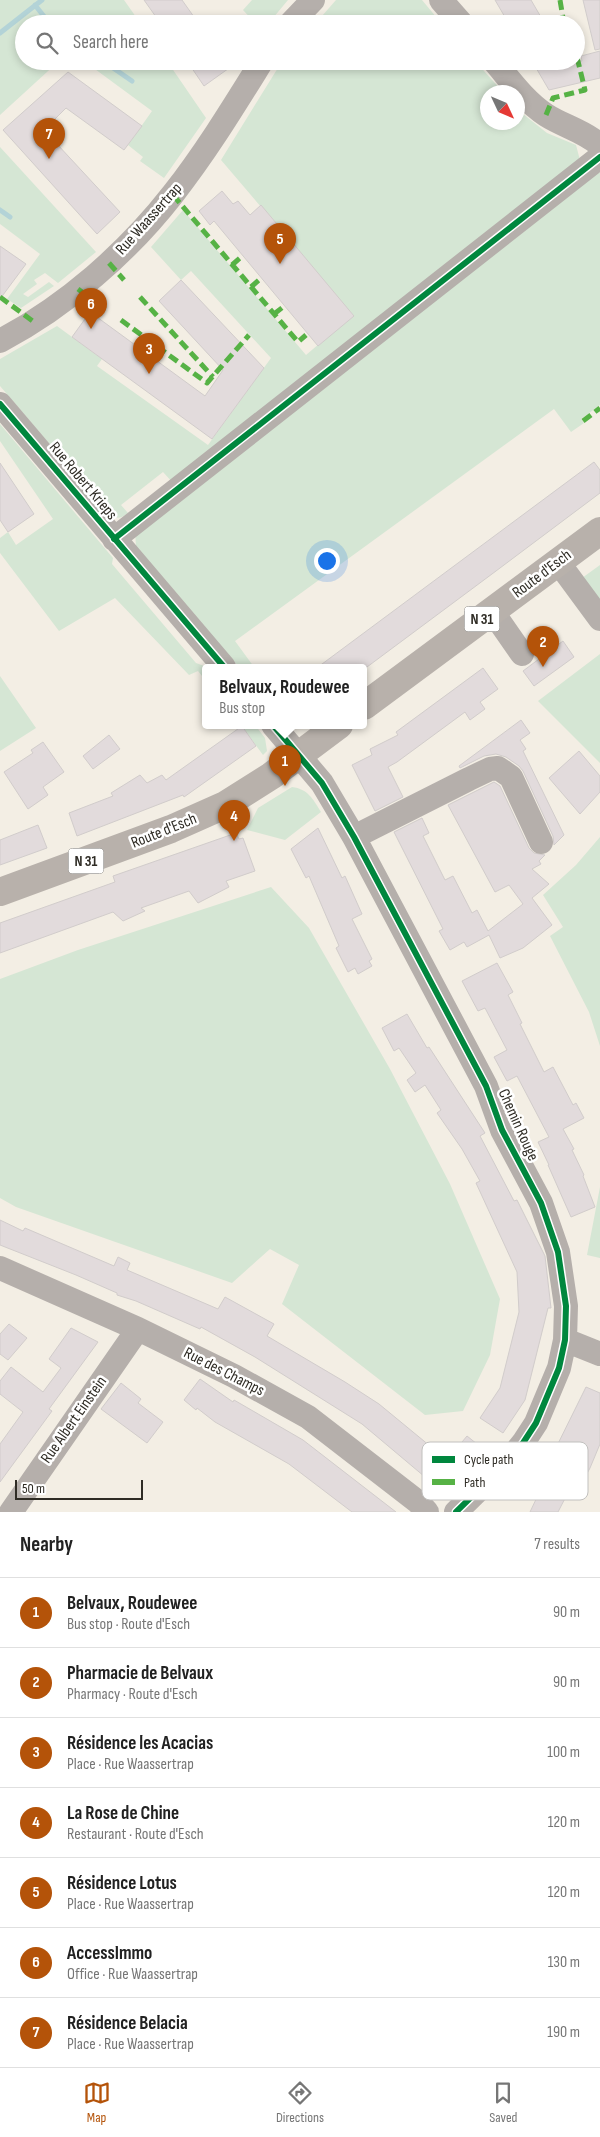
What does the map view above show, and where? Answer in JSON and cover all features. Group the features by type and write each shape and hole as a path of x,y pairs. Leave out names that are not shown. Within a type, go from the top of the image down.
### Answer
{"main road":[{"name":"Route d'Esch","path":"367,704 600,530"},
{"name":"Route d'Esch","path":"0,892 172,829 226,805 334,729"}],"street":[{"path":"299,15 313,0"},
{"path":"442,0 454,15"},
{"name":"Rue Waassertrap","path":"0,341 26,327 78,289 142,231 173,195 200,158 256,70"},
{"path":"502,70 534,105 546,115 576,129 600,145"},
{"path":"114,539 600,157"},
{"name":"Rue Robert Krieps","path":"0,404 221,664"},
{"path":"558,562 600,619"},
{"path":"492,611 522,654"},
{"path":"276,729 299,755"},
{"name":"Chemin Rouge","path":"299,755 322,783 354,837 486,1086 502,1130 541,1204 558,1252 566,1306 565,1340 559,1368 536,1423 522,1442"},
{"path":"354,837 469,779 490,769 498,768 511,777 541,842"},
{"name":"Rue des Champs","path":"0,1268 138,1329 234,1376 308,1417 418,1502 427,1512"},
{"name":"Rue Albert Einstein","path":"10,1512 138,1329"},
{"path":"565,1340 600,1354"},
{"name":"Chemin Rouge","path":"456,1512 468,1500"}],"green space":[{"path":"0,0 124,0 135,15 15,15 15,70 49,70 0,115"},
{"path":"252,0 288,0 276,15 248,15 243,10"},
{"path":"336,0 422,0 434,15 323,15"},
{"path":"96,70 173,70 206,118 164,178 140,161 143,157 128,145 152,111"},
{"path":"277,70 483,70 497,85 480,85 480,130 525,130 525,116 547,133 576,145 581,164 174,484 163,472 121,505 128,513 120,518 116,518 111,516 0,386 0,359 57,326 102,359 97,366 208,445 271,358 191,271 181,280 151,247 183,210 306,355 353,315 221,160"},
{"path":"0,147 96,252 58,283 45,273 34,280 37,284 23,294 28,297 49,282 54,286 21,308 7,299 40,254 0,224"},
{"path":"592,171 600,173 600,405 581,419 584,423 571,432 554,409 235,641 252,664 236,664 136,547 135,530"},
{"path":"0,424 113,558 112,564 196,663 202,665 202,676 198,671 189,675 115,598 59,631 0,553 0,538 8,532 16,545 53,519 0,441"},
{"path":"600,565 600,604 582,578"},
{"path":"600,654 600,763 538,701"},
{"path":"0,676 36,728 0,751"},
{"path":"244,729 258,729 265,738 267,751 263,755"},
{"path":"292,787 306,792 321,812 285,840 247,830 258,808"},
{"path":"600,837 600,1046 589,1012 550,936 563,927 543,895 576,865"},
{"path":"271,887 309,928 390,1069 450,1184 500,1299 490,1355 463,1411 425,1415 282,1304 299,1265 270,1249 232,1283 16,1207 0,1198 0,979 78,950"},
{"path":"600,1187 600,1258 587,1255"}],"building":[{"path":"144,0 182,0 193,15 155,15"},
{"path":"495,0 531,0 540,15 504,15"},
{"path":"583,0 600,0 600,49 595,50"},
{"path":"600,51 600,78 549,90 537,70 585,70 585,55"},
{"path":"193,70 226,70 204,86"},
{"path":"68,72 142,126 124,150 66,108 44,130 120,212 97,234 3,130"},
{"path":"222,191 233,204 238,201 250,215 261,205 354,316 318,346 214,221 210,225 199,211"},
{"path":"0,246 26,264 0,299"},
{"path":"181,280 264,368 212,439 72,337 90,312 205,396 223,370 159,301"},
{"path":"594,462 600,470 600,493 367,667 367,664 322,664"},
{"path":"0,463 34,514 8,532 0,520"},
{"path":"563,641 574,657 534,686 523,671"},
{"path":"483,668 498,689 480,702 485,709 470,720 465,712 388,767 403,797 375,811 352,765 372,755 370,749 398,735 396,732"},
{"path":"521,720 530,733 520,740 526,749 523,751 564,835 554,845 553,836 519,766 506,757 496,754 484,756 460,768 459,766"},
{"path":"238,729 244,729 256,746 184,797 183,795 77,836 69,813 113,796 111,793 140,775 147,783 162,775 166,780"},
{"path":"109,735 120,749 93,769 83,756"},
{"path":"43,742 64,772 43,787 48,795 28,809 4,772 33,753 31,750"},
{"path":"579,751 600,776 600,792 580,814 549,778"},
{"path":"494,782 500,786 529,848 534,853 545,855 539,861 541,864 532,869 549,884 532,898 552,925 523,948 500,958 489,935 467,947 464,942 450,950 439,931 443,929 394,832 422,818 429,833 423,836 445,880 453,876 472,913 477,910 488,931 523,904 509,885 495,892 448,805"},
{"path":"38,825 47,848 0,865 0,840"},
{"path":"318,828 342,878 345,876 362,914 352,919 372,959 369,961 372,966 358,974 355,968 348,972 336,948 339,946 309,876 306,878 291,849"},
{"path":"236,833 239,839 243,838 255,871 226,881 229,887 198,903 189,891 141,908 145,911 123,921 113,912 0,953 0,923 115,882 113,876"},
{"path":"497,963 513,992 508,995 544,1072 553,1067 573,1105 576,1103 584,1118 563,1129 574,1149 572,1150 584,1175 595,1207 571,1217 538,1142 549,1137 517,1076 507,1081 494,1057 507,1050 485,1008 478,1011 462,981"},
{"path":"407,1014 427,1048 429,1047 485,1133 480,1136 514,1201 517,1200 545,1256 551,1308 548,1308 525,1400 503,1433 480,1418 500,1388 519,1312 517,1272 476,1183 480,1181 462,1149 437,1113 441,1110 425,1085 415,1092 407,1080 416,1073 399,1048 394,1051 382,1028"},
{"path":"0,1220 23,1231 25,1228 114,1266 118,1257 130,1263 127,1270 218,1309 225,1297 274,1324 267,1336 379,1404 425,1442 422,1442 422,1474 362,1424 255,1357 201,1327 200,1329 136,1301 117,1295 117,1293 76,1275 0,1245"},
{"path":"9,1324 27,1338 8,1360 0,1354 0,1334"},
{"path":"71,1328 98,1342 49,1409 52,1411 0,1482 0,1444 23,1412 0,1394 0,1381 11,1367 43,1392 61,1368 49,1359"},
{"path":"200,1379 233,1402 234,1400 303,1440 396,1512 352,1512 289,1464 215,1422 197,1408 196,1410 184,1400"},
{"path":"121,1383 141,1399 138,1403 163,1422 147,1443 101,1409"},
{"path":"586,1387 600,1393 600,1444 588,1472 588,1442 559,1442"},
{"path":"467,1436 474,1442 462,1442"},
{"path":"536,1500 564,1500 558,1512 530,1512"}],"waterway":[{"path":"23,15 42,0"},
{"path":"35,5 43,15"},
{"path":"0,33 15,21"},
{"path":"116,70 132,81"},
{"path":"0,210 10,217"}],"marked path":[{"path":"560,0 562,15"},
{"path":"546,115 553,98 585,90 580,70"},
{"path":"173,195 298,342 306,335"},
{"path":"232,265 240,258"},
{"path":"109,263 124,280"},
{"path":"251,287 259,280"},
{"path":"78,289 105,309"},
{"path":"0,297 34,322"},
{"path":"140,297 213,377"},
{"path":"274,314 283,307"},
{"path":"121,320 207,383 249,335"},
{"path":"583,421 600,408"}],"cycle path":[{"path":"114,539 600,157"},
{"path":"0,404 221,664"},
{"path":"276,729 322,783 354,837 486,1086 502,1130 541,1203 558,1252 566,1306 565,1340 559,1368 536,1423 524,1442"},
{"path":"456,1512 468,1500"}],"place":[{"name":"Résidence Belacia","path":"49,159"},
{"name":"Résidence Lotus","path":"280,264"},
{"name":"AccessImmo","path":"91,329"},
{"name":"Résidence les Acacias","path":"149,374"},
{"name":"Pharmacie de Belvaux","path":"543,667"},
{"name":"Belvaux, Roudewee","path":"285,786"},
{"name":"La Rose de Chine","path":"234,841"}]}
